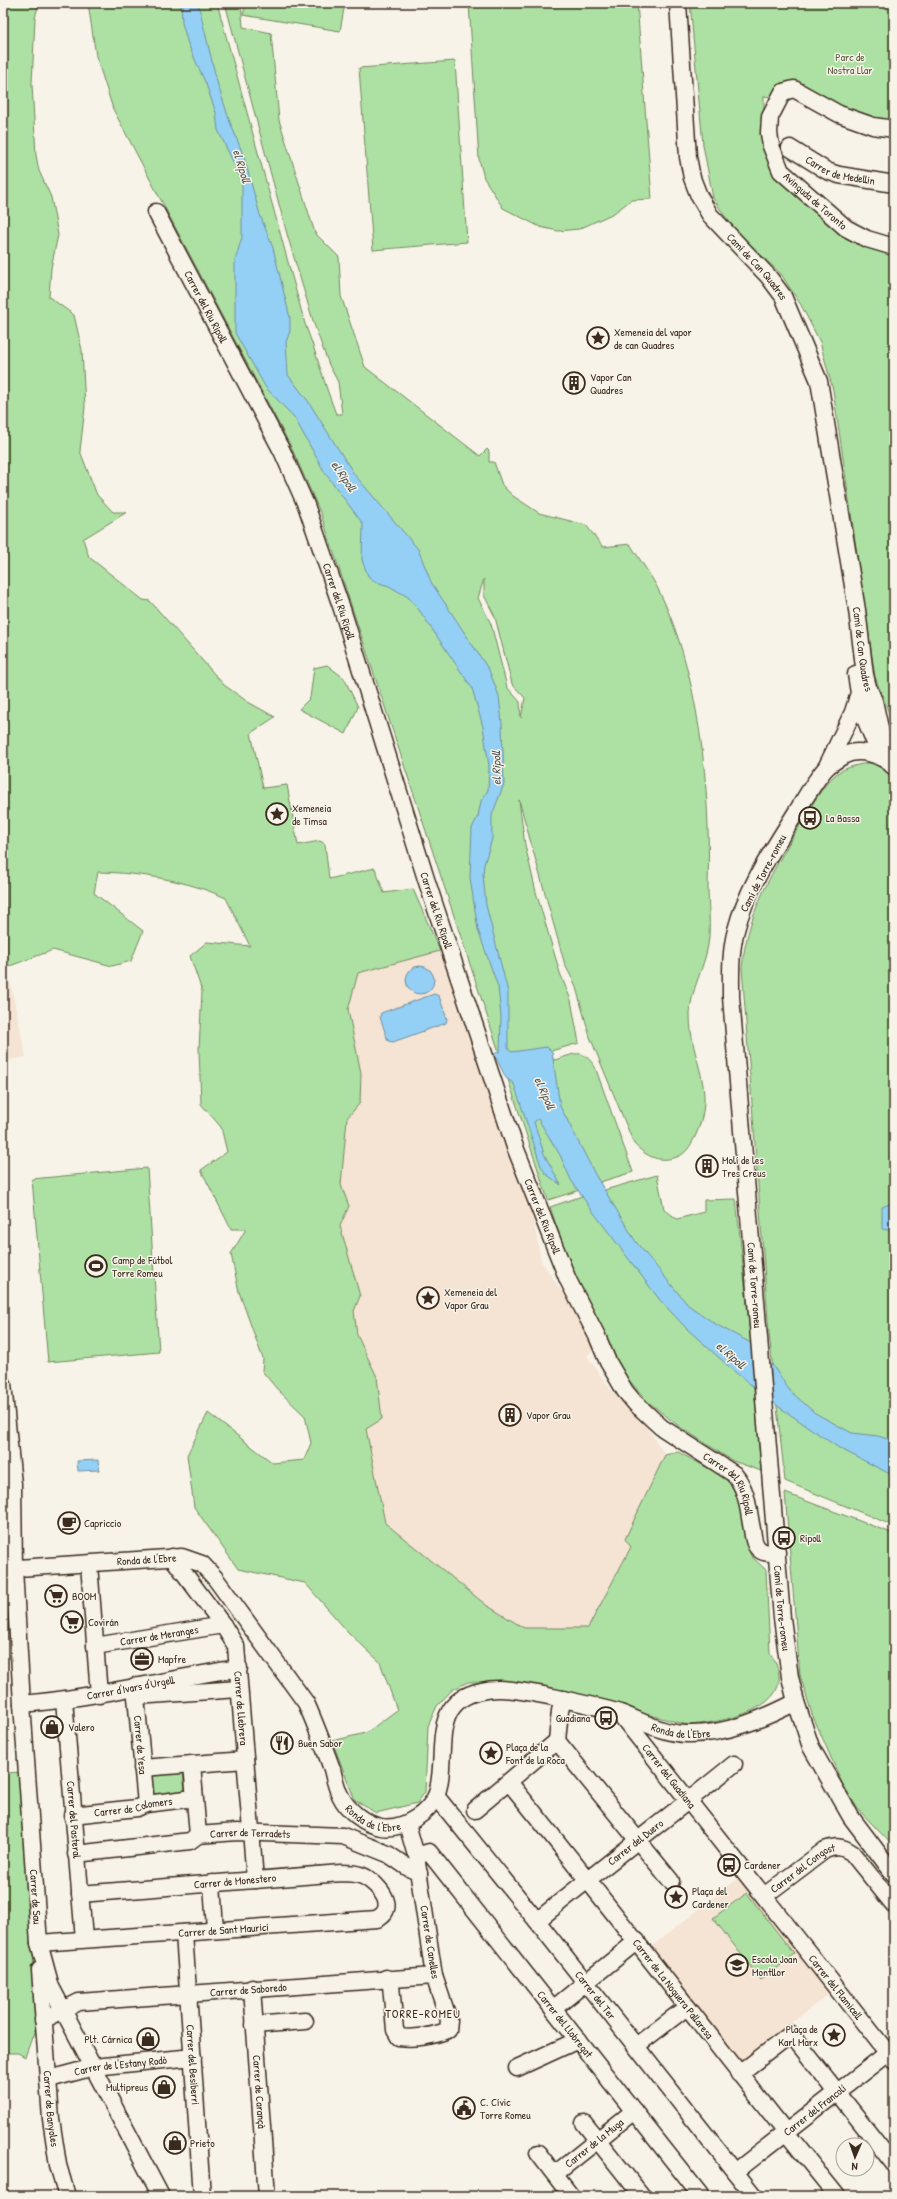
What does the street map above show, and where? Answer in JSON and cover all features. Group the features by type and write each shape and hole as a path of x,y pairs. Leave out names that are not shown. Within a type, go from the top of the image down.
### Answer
{"street":[{"name":"Camí de Can Quadres","path":"678,3 688,157 692,178 699,196 710,215 768,276 783,296 819,381 845,535 866,681 874,701 888,762"},
{"name":"Avinguda de Toronto","path":"894,130 873,126 839,114 794,89 783,92 770,117 771,146 781,171 836,220 856,234 894,247"},
{"name":"Carrer de Medellin","path":"790,148 822,168 839,175 894,184"},
{"name":"Carrer del Riu Ripoll","path":"156,212 282,451 306,506 342,609 426,879 515,1147 568,1280 597,1336 608,1362 625,1391 661,1427 734,1474 744,1489 754,1540 757,1548 768,1553 777,1552"},
{"name":"Camí de Can Quadres","path":"826,767 854,712 860,693 841,559 840,542 845,535"},
{"name":"Camí de Can Quadres","path":"858,699 871,738 888,762"},
{"name":"Camí de Torre-romeu","path":"888,762 864,753 855,753 844,756 826,767 764,867 740,916 732,951 731,997 782,1618 796,1702 811,1747 825,1772 851,1817 894,1874"},
{"name":"Carrer de Sau","path":"3,1384 13,1484 9,1569 22,1704 39,1943 51,1987 162,2196"},
{"name":"Ronda de l'Ebre","path":"9,1569 182,1556 192,1559 209,1570 306,1703 315,1723 340,1795 352,1812 365,1821 380,1826 392,1827 410,1822 428,1808 436,1796 444,1723 450,1710 458,1702 481,1691 521,1691 564,1699 619,1713 659,1729 686,1734 728,1729 768,1716 796,1702"},
{"name":"Carrer de Llebrera","path":"172,1557 223,1625 236,1646 239,1668 250,1833 255,1880"},
{"path":"89,1564 99,1695"},
{"name":"Carrer de Meranges","path":"95,1646 223,1625"},
{"name":"Carrer d'Ivars d'Urgell","path":"135,1691 239,1668"},
{"name":"Carrer d'Ivars d'Urgell","path":"22,1704 135,1691 240,1689"},
{"name":"Carrer de Yesa","path":"135,1691 146,1804"},
{"path":"475,1810 557,1741 560,1711 564,1699"},
{"name":"Carrer del Pasteral","path":"64,1700 72,1815 84,1939"},
{"name":"Carrer del Guadiana","path":"619,1713 718,1838"},
{"path":"557,1741 671,1881"},
{"path":"142,1768 245,1760"},
{"path":"192,1764 198,1835"},
{"name":"Carrer del Duero","path":"537,1920 588,1878 689,1801 734,1764"},
{"name":"Carrer de La Noguera Pallaresa","path":"509,1782 588,1878 739,2074 837,2196"},
{"name":"Carrer del Ter","path":"436,1796 537,1920 754,2196"},
{"name":"Carrer de Colomers","path":"72,1815 137,1808 146,1804 194,1798"},
{"name":"Carrer del Llobregat","path":"410,1822 422,1852 553,2009 702,2196"},
{"name":"Carrer de Terradets","path":"76,1854 190,1840 198,1835 237,1832 343,1836 388,1854 419,1873"},
{"name":"Carrer del Flamicell","path":"718,1838 892,2054"},
{"name":"Carrer del Congost","path":"764,1896 825,1850 834,1847 844,1847 852,1853 894,1905"},
{"name":"Carrer de Canelles","path":"386,1978 391,1985 395,2030 398,2037 405,2038 439,2034 448,2030 449,2020 434,1976 419,1873 422,1852"},
{"name":"Carrer de Monestero","path":"80,1894 341,1873 361,1875 376,1883 382,1893"},
{"path":"212,1883 215,1930"},
{"name":"Carrer de Sant Maurici","path":"39,1943 377,1919 385,1912 386,1905 382,1893"},
{"name":"Carrer del Besiberri","path":"184,1932 202,2196"},
{"path":"553,2009 637,1942"},
{"name":"Carrer de Banyoles","path":"39,1943 42,2020 49,2079 51,2119 58,2166 67,2196"},
{"name":"Carrer de Saboredo","path":"64,2011 79,2002 386,1978 434,1976"},
{"name":"Carrer de Carançà","path":"252,1988 267,2196"},
{"path":"636,2046 687,2007"},
{"path":"42,2020 64,2011"},
{"path":"254,2025 305,2021"},
{"path":"739,2074 791,2034 838,2091 894,2164"},
{"path":"517,2068 578,2040"},
{"name":"Carrer del Francolí","path":"735,2172 838,2091 892,2054"},
{"name":"Carrer de l'Estany Rodò","path":"49,2079 94,2067 193,2057"},
{"name":"Carrer de la Muga","path":"555,2174 634,2111"},
{"path":"584,2123 642,2196"},
{"path":"538,2153 571,2196"}],"shaded area":[{"path":"3,691 5,692 7,967 26,1057 3,1061"},
{"path":"440,951 531,1208 541,1261 583,1322 596,1346 587,1356 611,1390 647,1427 665,1455 625,1539 631,1547 588,1628 524,1628 486,1605 385,1523 366,1429 382,1419 377,1377 357,1335 354,1311 360,1296 340,1226 348,1206 341,1185 347,1118 360,1103 361,1073 348,1010 358,973"},
{"name":"Escola Joan Montllor","path":"740,1877 830,1993 745,2059 738,2059 651,1947"}],"green space":[{"path":"3,3 39,3 35,18 32,84 36,155 39,171 51,197 58,235 51,268 49,297 74,315 82,350 85,407 80,451 97,495 113,512 127,512 83,539 89,557 143,600 150,601 224,685 248,702 275,717 251,733 263,788 287,785 298,845 320,841 325,844 329,879 375,868 384,893 413,889 440,951 358,973 348,1010 361,1073 360,1103 347,1118 341,1185 349,1206 340,1226 360,1296 354,1311 357,1335 377,1377 382,1419 366,1429 385,1523 486,1605 524,1628 588,1628 631,1547 625,1539 665,1455 678,1452 723,1476 737,1493 745,1538 751,1556 766,1570 770,1653 778,1671 778,1687 770,1699 757,1708 722,1720 688,1725 526,1683 468,1682 452,1690 437,1706 428,1726 425,1792 417,1803 376,1813 355,1800 332,1741 366,1733 397,1710 380,1662 348,1632 305,1583 238,1569 194,1507 187,1455 208,1413 273,1463 304,1460 311,1443 305,1416 277,1389 262,1371 263,1359 239,1292 231,1254 246,1229 231,1229 201,1170 227,1152 221,1127 201,1104 199,1049 202,991 190,956 207,942 250,946 226,898 195,886 179,882 131,874 98,872 94,893 143,931 131,961 112,966 53,950 7,967 5,692 3,691"},
{"path":"88,3 217,3 305,324 336,414 342,414 338,382 329,365 314,324 287,234 225,3 241,3 243,27 271,33 279,120 315,233 339,257 341,296 365,367 480,456 487,449 489,451 489,462 494,462 502,485 513,496 539,513 586,525 603,547 630,544 656,585 671,618 683,654 693,692 700,732 707,811 709,938 706,954 692,997 690,1015 691,1032 704,1089 704,1104 695,1137 690,1146 686,1151 677,1157 671,1159 659,1159 654,1158 644,1152 634,1144 590,1037 575,984 565,965 519,800 525,845 536,892 560,973 571,1000 579,1043 551,1051 547,1055 555,1060 573,1054 582,1054 595,1067 633,1172 600,1182 601,1191 657,1175 664,1209 677,1219 704,1212 704,1200 736,1199 751,1343 761,1471 733,1461 680,1427 647,1401 628,1379 607,1347 573,1274 550,1207 582,1196 580,1190 548,1200 321,514 291,447 113,109 96,56","holes":["484,579 484,595 495,617 512,684 525,698 521,718 520,702 507,687 491,624 478,598"]},
{"path":"246,3 345,3 340,31 243,15"},
{"path":"469,3 637,3 652,199 631,200 614,213 579,229 558,231 540,227 503,208 484,178 479,159"},
{"name":"Parc de Nostra Llar","path":"690,3 894,3 894,125 852,114 791,83 781,84 770,97 764,96 764,118 773,168 894,252 894,726 875,677 833,390 820,342 801,305 781,274 742,237 724,215 713,198 703,145"},
{"path":"455,61 467,242 373,250 359,68"},
{"path":"327,665 344,678 358,707 346,734 299,709 310,698 314,668"},
{"path":"894,726 894,1526 785,1481 769,1333 742,968 749,930 762,895 770,878 811,807 824,787 839,772 857,765 872,762"},
{"name":"Camp de Fútbol Torre Romeu","path":"147,1168 159,1352 48,1362 32,1179"},
{"path":"785,1493 894,1534 894,1847 858,1809 842,1783 812,1714 800,1675"},
{"path":"23,1772 37,2024 25,2057 18,2053 3,2053 3,1773"},
{"path":"183,1772 185,1792 152,1796 150,1774"},
{"path":"747,1893 794,1954 761,1980 713,1918"}],"water":[{"name":"el Ripoll","path":"181,3 198,3 217,82 230,122 244,157 260,215 273,248 290,318 290,331 286,342 288,375 308,401 354,474 418,549 431,582 489,670 499,696 502,723 504,784 492,815 492,839 484,864 483,875 486,905 508,992 508,1048 511,1052 547,1047 552,1052 560,1106 596,1176 636,1242 688,1305 717,1325 751,1343 773,1366 790,1391 815,1413 852,1433 878,1436 894,1441 894,1476 839,1448 779,1407 735,1372 686,1328 659,1299 588,1205 571,1180 560,1155 538,1119 534,1122 544,1154 561,1185 546,1174 541,1166 514,1084 506,1078 494,1054 500,1051 501,1017 498,987 478,930 470,878 472,828 478,816 481,801 488,790 489,766 483,727 472,688 417,607 408,597 389,586 376,582 368,576 362,560 363,524 325,473 294,417 266,388 235,333 235,261 242,237 242,181 218,130 216,113 206,84 188,44 182,23"},
{"path":"420,966 430,970 434,980 430,990 420,994 410,990 406,980 410,970"},
{"path":"434,994 439,996 447,1019 446,1023 393,1042 388,1041 380,1017 381,1013"},
{"path":"894,1202 894,1231 882,1229 882,1207"},
{"path":"98,1460 99,1470 78,1471 77,1461"}],"place":[{"name":"Xemeneia del vapor de can Quadres","path":"598,338"},
{"name":"Vapor Can Quadres","path":"574,383"},
{"name":"Xemeneia de Timsa","path":"277,814"},
{"name":"La Bassa","path":"810,818"},
{"name":"Molí de les Tres Creus","path":"707,1166"},
{"name":"Camp de Fútbol Torre Romeu","path":"96,1266"},
{"name":"Xemeneia del Vapor Grau","path":"428,1298"},
{"name":"Vapor Grau","path":"510,1415"},
{"name":"Capriccio","path":"69,1523"},
{"name":"Ripoll","path":"784,1538"},
{"name":"BOOM","path":"56,1596"},
{"name":"Covirán","path":"72,1622"},
{"name":"Mapfre","path":"142,1659"},
{"name":"Guadiana","path":"606,1718"},
{"name":"Valero","path":"52,1727"},
{"name":"Buen Sabor","path":"282,1743"},
{"name":"Plaça de la Font de la Roca","path":"491,1753"},
{"name":"Cardener","path":"729,1865"},
{"name":"Plaça del Cardener","path":"676,1897"},
{"name":"Escola Joan Montllor","path":"737,1965"},
{"name":"Plaça de Karl Marx","path":"834,2035"},
{"name":"Plt. Cárnica","path":"148,2039"},
{"name":"Multipreus","path":"164,2087"},
{"name":"C. Cívic Torre Romeu","path":"464,2108"},
{"name":"Prieto","path":"175,2143"}],"district":[{"name":"TORRE-ROMEU","path":"423,2013"}]}
